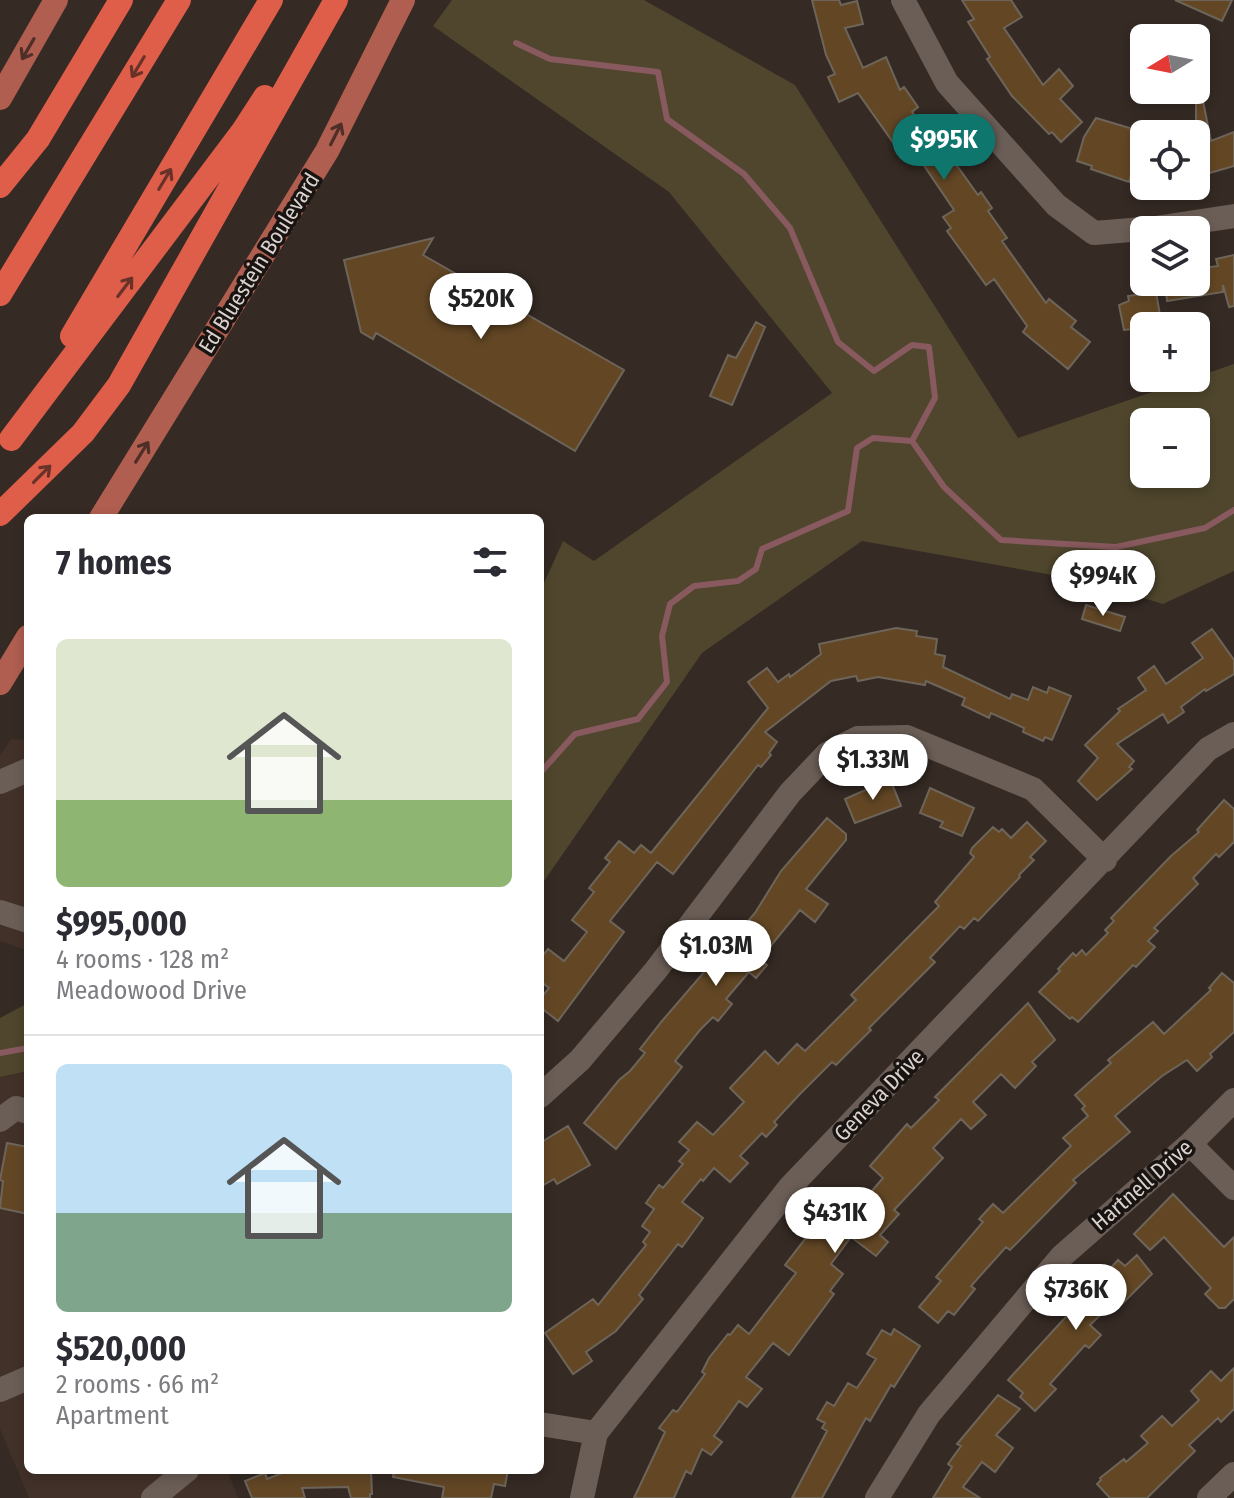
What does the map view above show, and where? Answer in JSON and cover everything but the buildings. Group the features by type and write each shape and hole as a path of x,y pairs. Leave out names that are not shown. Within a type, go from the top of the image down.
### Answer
{"highway":[{"path":"0,186 38,139 121,0"},
{"path":"0,294 179,0"},
{"path":"6,449 271,0"},
{"path":"6,449 243,131 328,0"},
{"path":"0,514 83,433 119,385 336,0"}],"main road":[{"path":"0,98 56,0"},
{"name":"Ed Bluestein Boulevard","path":"103,514 327,151 403,0"},
{"path":"0,683 24,644"}],"street":[{"path":"903,0 947,83 1056,205 1094,233 1234,216"},
{"name":"Geneva Drive","path":"582,1498 596,1433 790,1187 1208,749 1234,734"},
{"path":"544,1092 580,1060 656,970 790,793 827,754 858,738 907,737 1033,789 1105,860"},
{"path":"0,782 24,772"},
{"path":"0,912 24,920"},
{"name":"Hartnell Drive","path":"877,1498 929,1414 1062,1256 1190,1144 1234,1100"},
{"path":"0,1120 16,1108 24,1111"},
{"path":"1190,1144 1234,1188"},
{"path":"0,1390 24,1380"},
{"path":"544,1425 596,1433"},
{"path":"153,1498 182,1474"},
{"path":"1209,1498 1234,1474"}],"shaded area":[{"path":"452,0 644,0 795,85 1018,438 1152,392 1210,392 1210,372 1234,364 1234,571 1163,604 1086,581 862,541 702,653 544,881 544,583 563,541 594,561 832,393 669,192 433,26"},
{"path":"11,739 24,740 24,950 0,941 0,756"},
{"path":"24,1005 24,1072 0,1077 0,1018"},
{"path":"24,1072 24,1474 229,1474 238,1498 29,1498 0,1429 0,1077"}],"waterway":[{"path":"516,43 550,59 658,72 667,119 744,174 790,228 838,342 874,371 912,345 929,347 935,398 912,441 944,487 1001,540 1116,547 1205,528 1234,510"},
{"path":"544,769 575,734 638,719 667,682 662,636 670,604 694,586 738,581 756,569 762,549 848,511 857,448 873,438 912,441"},
{"path":"0,1053 24,1049"}]}
